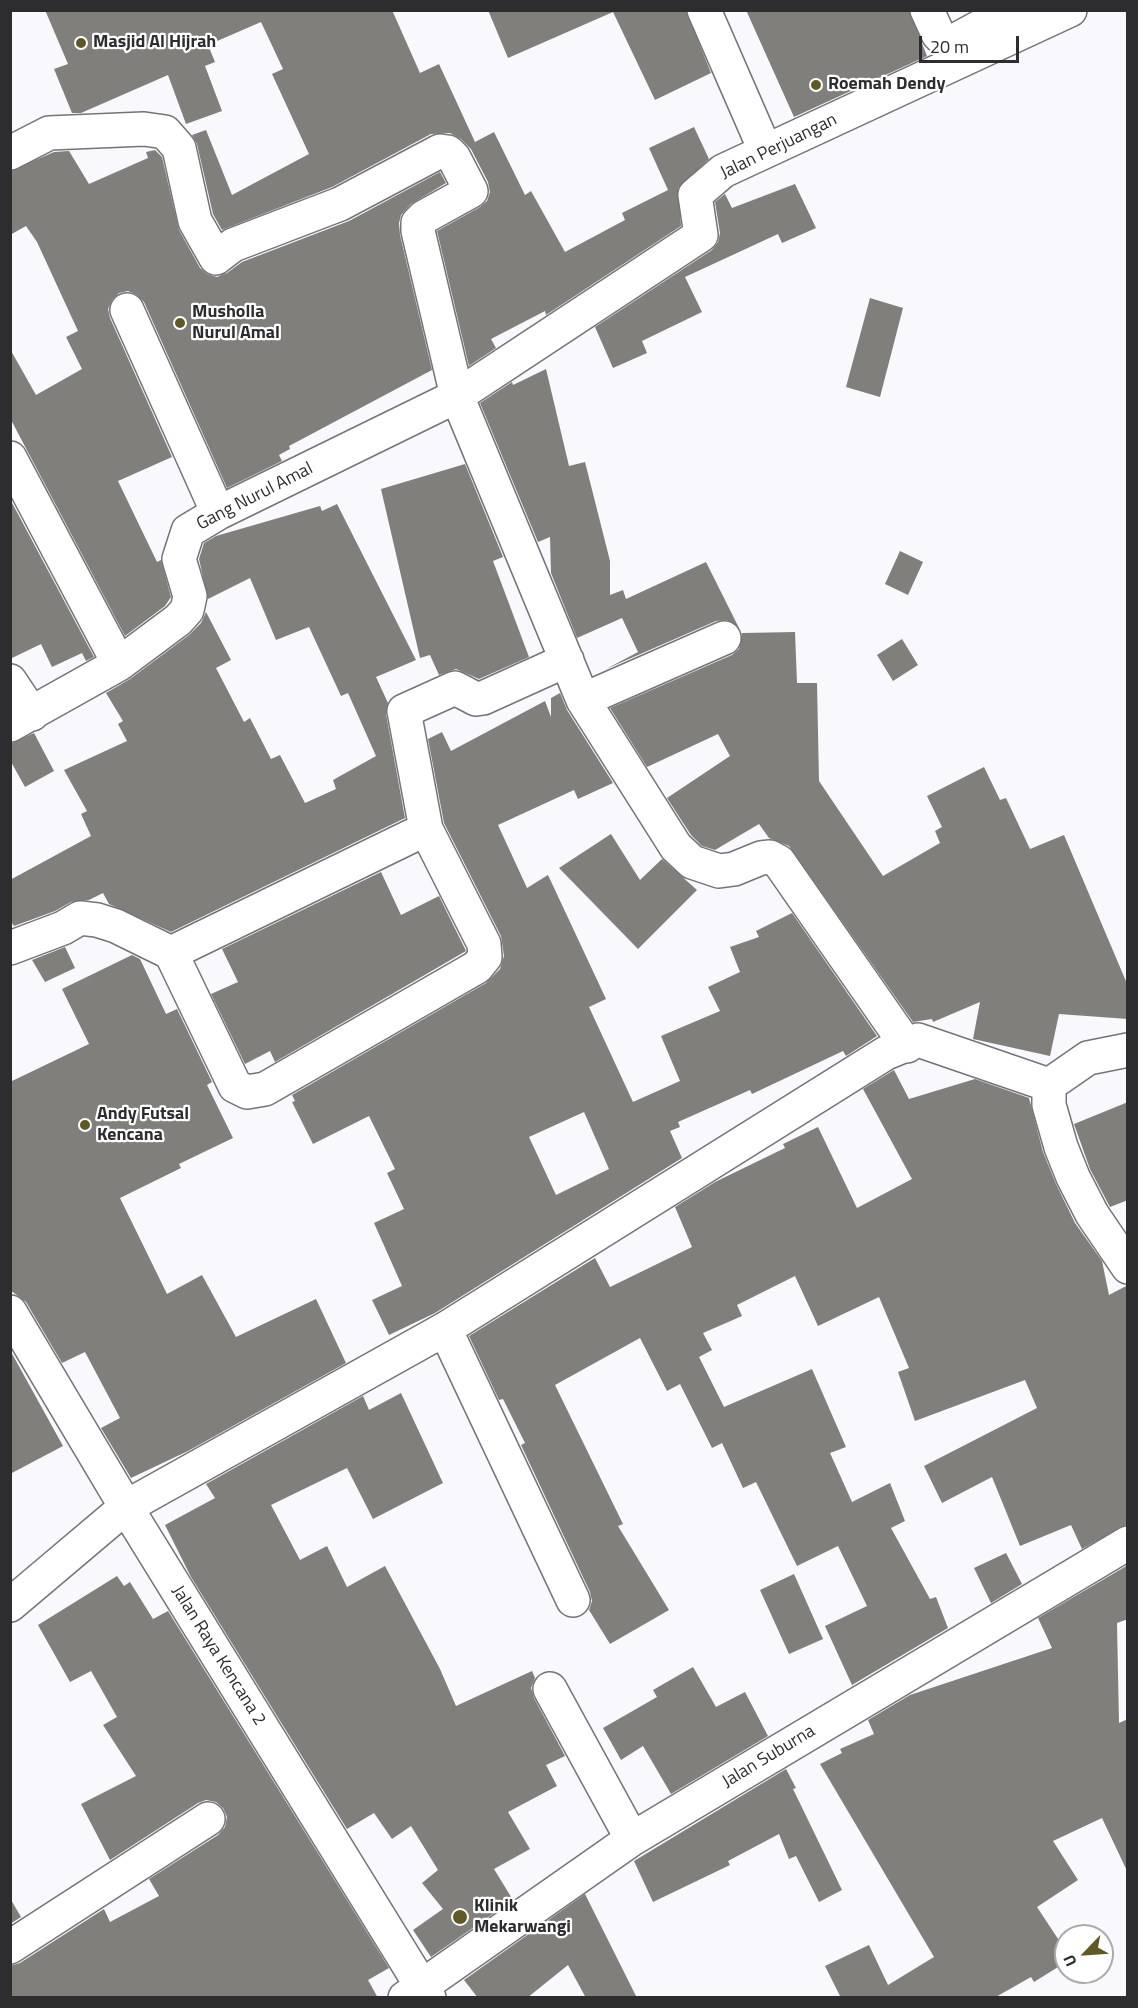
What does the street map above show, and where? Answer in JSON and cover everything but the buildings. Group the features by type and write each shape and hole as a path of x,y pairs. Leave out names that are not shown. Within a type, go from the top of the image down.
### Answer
{"street":[{"path":"704,10 762,142"},
{"path":"927,10 938,34 944,40 954,41 1011,10"},
{"name":"Jalan Perjuangan","path":"457,396 701,235 695,195 723,171 1070,10"},
{"path":"10,153 49,133 144,129 165,132 178,148 195,221 216,258 233,245 340,204 440,151 448,152 454,158 471,191 424,217 418,223 418,231 457,396 583,700 676,847 692,862 719,871 734,869 761,858 770,857 779,862 907,1046"},
{"path":"127,310 218,513"},
{"name":"Gang Nurul Amal","path":"21,720 119,664 178,620 187,610 190,596 179,559 182,543 188,531 218,513 457,396"},
{"path":"10,458 119,664"},
{"path":"583,700 724,638"},
{"path":"10,948 63,928 80,918 116,926 171,953 236,1086 248,1092 266,1089 477,967 485,957 484,944 426,829 404,711 455,688 476,699 483,698 567,660"},
{"path":"10,681 21,720"},
{"path":"171,953 426,829"},
{"path":"10,1605 126,1507 445,1329 886,1053 918,1040 1049,1085"},
{"path":"1049,1085 1088,1058 1128,1050"},
{"path":"1049,1085 1049,1105 1061,1147 1073,1177 1092,1214 1128,1267"},
{"name":"Jalan Raya Kencana 2","path":"10,1312 418,1994"},
{"path":"445,1329 573,1600"},
{"name":"Jalan Suburna","path":"418,1994 632,1839 1128,1543"},
{"path":"550,1689 632,1839"},
{"path":"10,1947 208,1819"}],"place":[{"name":"Masjid Al Hijrah","path":"81,43"},
{"name":"Roemah Dendy","path":"816,85"},
{"name":"Musholla Nurul Amal","path":"180,323"},
{"name":"Andy Futsal Kencana","path":"85,1125"},
{"name":"Klinik Mekarwangi","path":"460,1917"}]}
